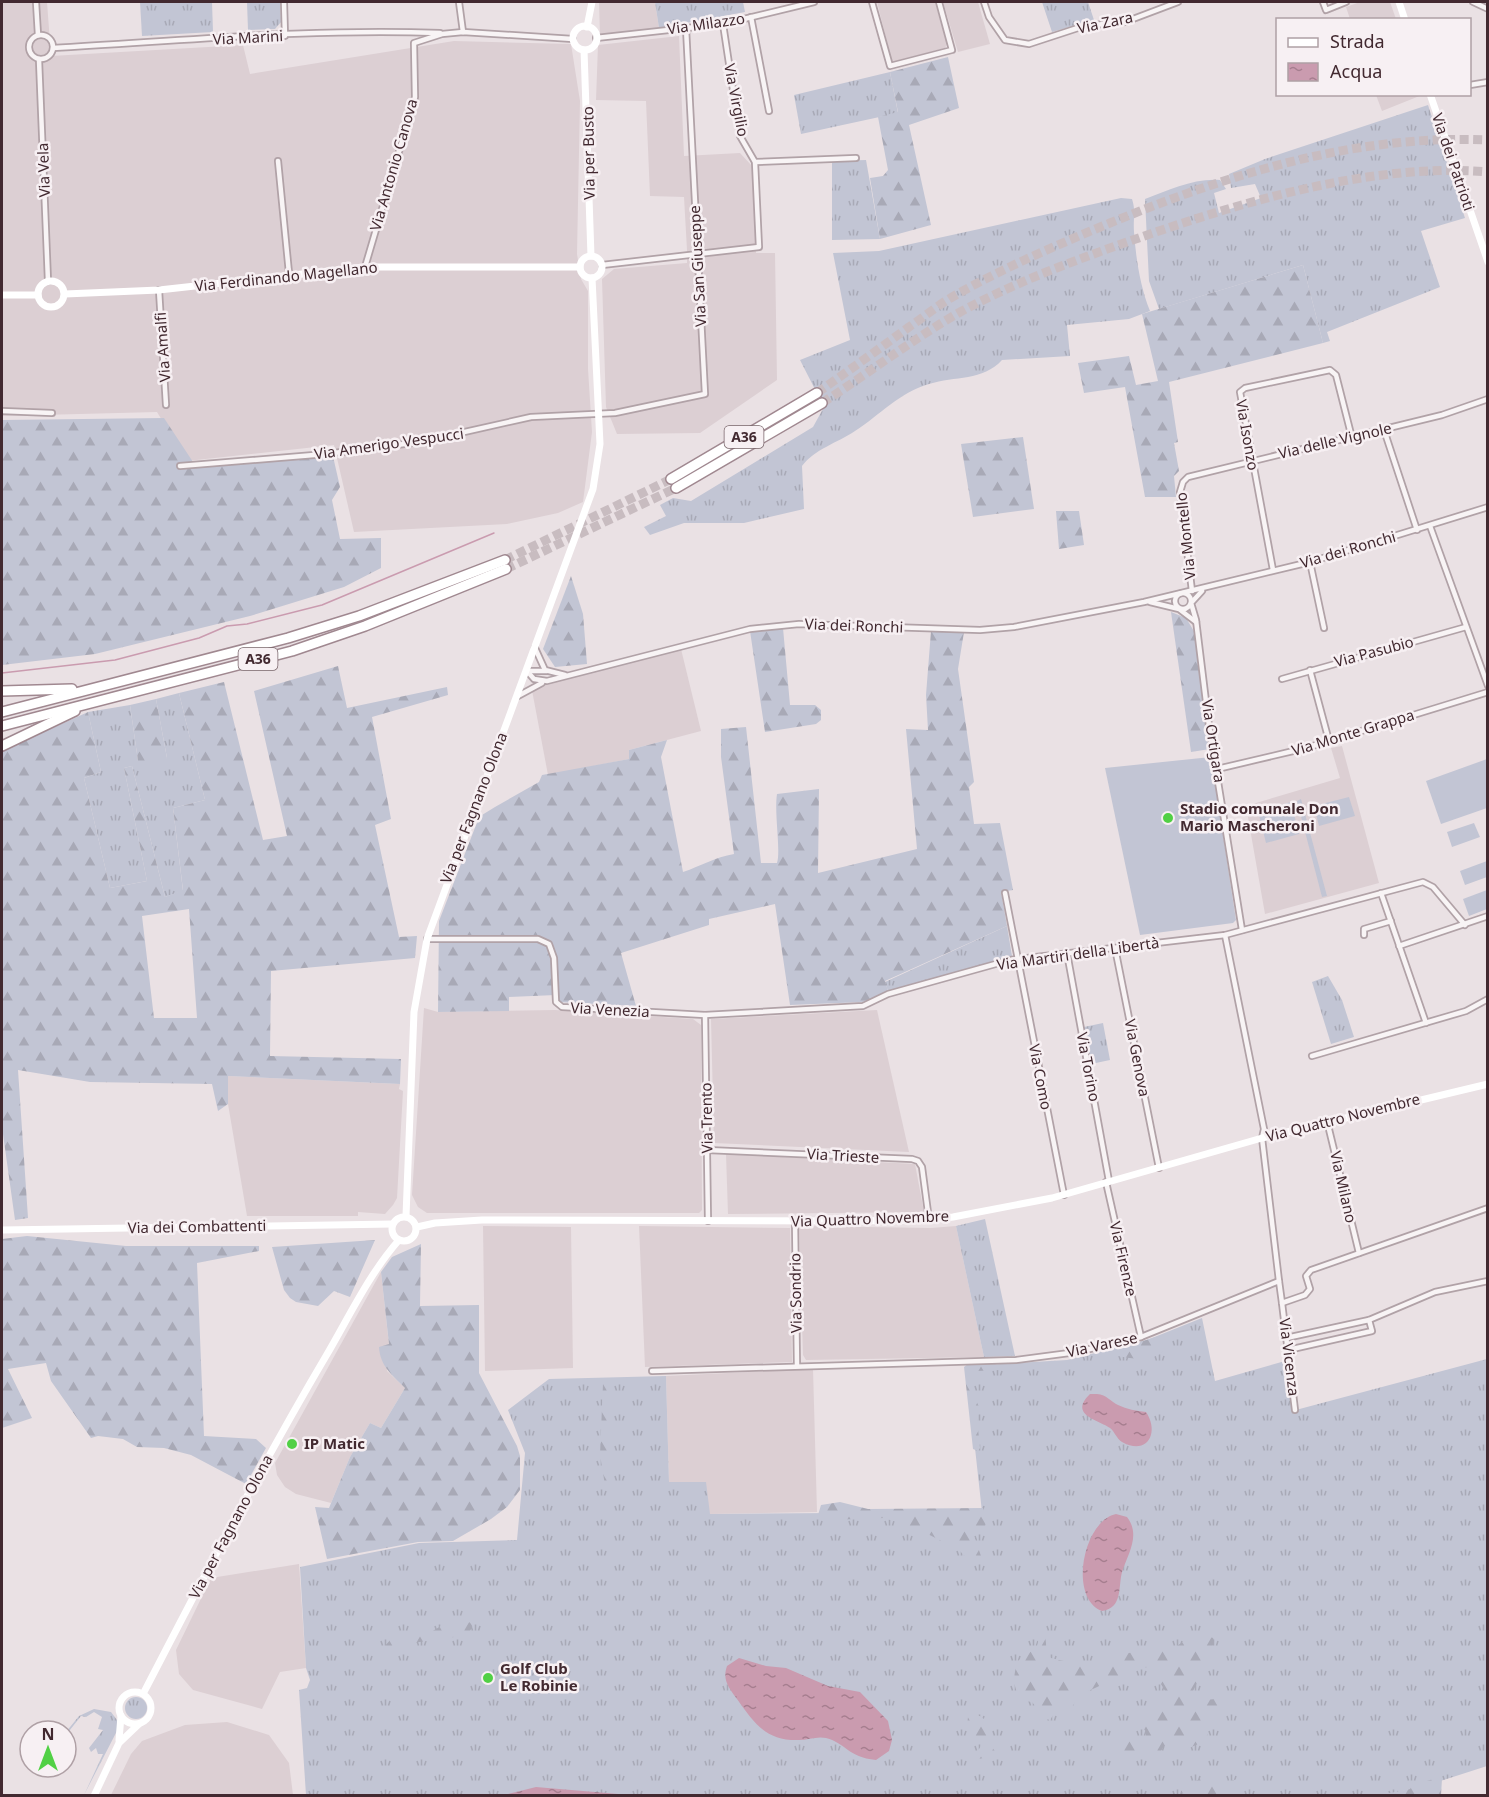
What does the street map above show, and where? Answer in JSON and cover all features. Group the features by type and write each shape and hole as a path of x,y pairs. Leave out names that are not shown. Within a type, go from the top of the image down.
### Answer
{"highway":[{"name":"A36","path":"670,479 817,393"},
{"name":"A36","path":"676,488 822,403"},
{"name":"A36","path":"2,712 329,625 506,565 365,626 292,651 2,726"},
{"path":"2,691 89,689"},
{"path":"2,746 95,702"}],"street":[{"name":"Via Vela","path":"36,2 38,35 31,40 28,48 32,56 39,60 48,280"},
{"path":"284,2 285,36"},
{"path":"459,2 463,32"},
{"path":"587,27 592,2"},
{"name":"Via Milazzo","path":"596,38 723,24 814,2"},
{"path":"872,2 890,66 952,50 939,2"},
{"name":"Via Zara","path":"984,2 989,17 1005,40 1029,44 1084,26 1125,22 1178,2"},
{"path":"1323,2 1326,10 1346,2"},
{"path":"1399,2 1404,18"},
{"path":"1473,2 1488,9"},
{"path":"751,17 769,111"},
{"name":"Via Virgilio","path":"697,253 759,247 755,162 740,136 723,24"},
{"path":"587,27 593,30 596,38 592,48 584,50 576,46 573,39 576,30 587,27"},
{"name":"Via San Giuseppe","path":"597,413 615,413 705,394 686,28"},
{"name":"Via Marini","path":"53,48 285,36 400,32 442,33"},
{"name":"Via Antonio Canova","path":"365,267 415,98 414,44 442,33 463,32 573,39"},
{"path":"38,35 49,38 53,48 50,55 39,60"},
{"name":"Via per Busto","path":"584,50 591,256"},
{"path":"1471,85 1488,82"},
{"name":"Via dei Patrioti","path":"1431,96 1488,262"},
{"path":"755,162 856,158"},
{"path":"278,161 288,273"},
{"path":"602,266 697,253"},
{"path":"591,256 597,258 602,266 599,275 592,278 585,276 580,267 582,260 591,256"},
{"name":"Via Ferdinando Magellano","path":"2,295 38,295 41,303 49,307 62,302 65,294 159,290 288,273 365,267 580,267"},
{"path":"592,278 597,413"},
{"path":"38,295 42,284 48,280 60,283 65,294"},
{"name":"Via Amalfi","path":"159,290 166,405"},
{"name":"Via Isonzo","path":"1273,570 1240,392 1245,388 1330,370 1336,375 1352,438"},
{"name":"Via delle Vignole","path":"1183,482 1191,476 1442,415 1488,399"},
{"path":"2,411 52,413"},
{"name":"Via Amerigo Vespucci","path":"180,466 326,454 443,439 531,417 597,413"},
{"name":"Via per Fagnano Olona","path":"406,1216 414,1012 427,939 593,489 600,444 597,413"},
{"path":"1384,430 1417,530"},
{"name":"Via Montello","path":"1183,482 1180,492 1192,591"},
{"name":"Via dei Ronchi","path":"516,697 547,681 750,629 799,624 980,630 1014,627 1144,602 1310,562 1488,507"},
{"path":"1430,526 1488,686"},
{"path":"1310,562 1324,628"},
{"name":"Via dei Ronchi","path":"1144,602 1162,603 1179,609 1187,609 1197,594 1207,588"},
{"path":"1191,603 1189,596 1181,593 1174,601 1179,609 1197,623"},
{"name":"Via Ortigara","path":"1191,603 1197,623 1216,769 1242,930"},
{"name":"Via Pasubio","path":"1282,679 1466,627"},
{"path":"535,648 547,671"},
{"path":"1310,670 1329,741"},
{"path":"526,671 547,671 568,676"},
{"path":"526,671 534,679 547,681"},
{"name":"Via Monte Grappa","path":"1216,769 1329,741 1488,692"},
{"name":"Via Martiri della Libertà","path":"705,1016 865,1006 888,994 1016,959 1225,935 1381,892 1427,883 1465,926"},
{"path":"1381,892 1426,1023"},
{"name":"Via Como","path":"1005,893 1016,959 1064,1195"},
{"path":"1399,946 1465,926 1488,916"},
{"path":"1364,935 1364,929 1391,921"},
{"path":"1225,935 1264,1129 1262,1138 1282,1303 1307,1294 1310,1289 1306,1276 1308,1271 1488,1208"},
{"name":"Via Venezia","path":"427,939 538,939 549,944 554,958 556,1002 562,1007 705,1016"},
{"name":"Via Genova","path":"1115,948 1159,1168"},
{"name":"Via Torino","path":"1066,953 1108,1181"},
{"path":"1312,1056 1466,1011 1488,999"},
{"name":"Via Trento","path":"705,1016 708,1221"},
{"name":"Via Quattro Novembre","path":"417,1227 435,1222 482,1220 929,1220 1064,1195 1262,1138 1488,1084"},
{"name":"Via Milano","path":"1328,1121 1359,1253"},
{"name":"Via Trieste","path":"707,1150 912,1159 918,1161 922,1167 929,1220"},
{"name":"Via Firenze","path":"1108,1181 1141,1337"},
{"path":"399,1240 393,1235 393,1224 398,1218 406,1216 413,1220 417,1227"},
{"name":"Via Sondrio","path":"795,1221 797,1366"},
{"name":"Via dei Combattenti","path":"2,1230 393,1224"},
{"name":"Via per Fagnano Olona","path":"143,1694 194,1594 305,1391 382,1259 399,1240 406,1241 413,1238 417,1227"},
{"name":"Via Varese","path":"652,1371 1016,1360 1077,1352 1141,1337 1279,1281"},
{"path":"1286,1338 1370,1320 1435,1292 1488,1281"},
{"name":"Via Vicenza","path":"1282,1303 1295,1410"},
{"path":"1288,1350 1371,1331 1370,1320"},
{"path":"94,1796 119,1743 138,1724 148,1718 151,1709 149,1700 143,1694 134,1692 125,1695 120,1703 119,1743"},
{"path":"121,1716 129,1722 138,1724"}],"shaded area":[{"path":"2,2 47,2 51,56 243,45 250,74 454,41 571,44 580,101 577,254 581,279 588,291 588,369 592,432 583,502 558,513 507,524 354,532 334,445 187,461 157,412 2,416"},
{"path":"599,2 655,2 659,28 600,35"},
{"path":"877,2 935,2 947,44 945,48 892,62"},
{"path":"943,2 978,2 990,44 958,52"},
{"path":"1360,2 1390,2 1396,18 1350,18 1346,7"},
{"path":"679,36 684,156 740,153 752,166 756,253 775,253 777,380 700,433 617,434 606,407 602,279 614,269 687,263 687,250 684,197 650,196 646,101 596,100 598,45"},
{"path":"1377,96 1420,96 1382,111"},
{"path":"681,649 701,731 629,750 629,759 548,775 531,685"},
{"path":"1342,746 1379,883 1265,914 1246,806 1340,778 1331,748"},
{"path":"424,1008 438,1012 555,1010 693,1019 701,1025 702,1210 699,1213 427,1213 418,1207 412,1195"},
{"path":"877,1010 909,1152 714,1143 711,1019"},
{"path":"228,1076 400,1084 399,1089 403,1091 397,1198 393,1205 385,1214 358,1212 358,1216 247,1216 228,1104"},
{"path":"726,1154 915,1164 924,1212 728,1214"},
{"path":"483,1226 571,1227 573,1368 485,1371"},
{"path":"639,1226 790,1228 792,1362 645,1367"},
{"path":"799,1226 931,1228 956,1226 984,1357 806,1360 803,1355"},
{"path":"381,1272 389,1345 387,1371 405,1388 381,1428 370,1423 350,1457 331,1503 296,1494 285,1487 277,1475 275,1463"},
{"path":"813,1369 817,1512 710,1514 669,1482 666,1376"},
{"path":"299,1564 306,1668 280,1672 262,1709 193,1690 179,1674 176,1650 211,1578"},
{"path":"227,1722 269,1735 289,1763 293,1795 111,1795 131,1754 142,1741 185,1725"}],"green space":[{"path":"140,2 212,2 213,32 142,36"},
{"path":"247,2 280,2 281,22 275,29 248,30"},
{"path":"655,2 743,2 745,12 659,28"},
{"path":"1042,2 1088,2 1094,20 1052,32"},
{"path":"948,57 959,108 909,125 931,225 880,239 870,178 883,176 888,170 878,117 898,112 890,72"},
{"path":"890,72 898,113 801,134 794,95"},
{"path":"1428,105 1465,218 1421,231 1440,287 1327,332 1330,341 1323,343 1303,265 1159,309 1149,281 1145,199 1191,183 1220,180 1226,189 1214,193 1219,213 1261,198 1255,184 1231,188 1229,174 1265,159"},
{"path":"866,160 880,239 832,240 832,161"},
{"path":"1121,198 1132,199 1137,262 1150,311 1129,319 1067,325 1070,356 1002,360 994,367 977,375 929,384 909,392 855,431 807,460 802,466 804,509 744,523 684,523 650,535 644,527 666,516 660,505 673,498 691,501 813,427 824,407 800,360 850,340 833,253 879,251"},
{"path":"1303,265 1323,343 1169,382 1178,442 1174,443 1179,471 1174,476 1176,497 1145,497 1125,387 1084,393 1078,363 1129,356 1136,385 1158,381 1142,314"},
{"path":"164,418 193,462 332,452 340,487 332,500 340,539 381,538 381,568 344,587 250,616 95,654 2,665 2,420"},
{"path":"1023,437 1034,509 973,517 961,444"},
{"path":"1056,511 1079,511 1084,545 1059,549"},
{"path":"571,576 583,614 587,664 555,667 543,649"},
{"path":"1171,612 1186,618 1195,633 1210,749 1191,752"},
{"path":"783,628 790,705 815,705 821,710 821,720 816,724 765,732 750,631"},
{"path":"931,631 964,632 958,669 974,782 969,787 974,824 1000,823 1013,890 1001,892 1007,926 885,981 888,991 863,1002 790,1005 775,904 709,919 709,925 621,953 636,1006 558,1002 556,995 509,997 509,1011 438,1012 439,921 476,825 482,815 539,782 542,775 629,759 629,750 667,740 661,757 683,872 714,859 734,854 721,757 721,729 746,727 761,863 777,863 777,794 819,789 818,873 917,849 906,729 928,730 926,695"},
{"path":"338,666 347,708 447,687 448,695 372,717 391,819 375,825 399,937 417,936 415,958 271,971 270,1056 401,1059 400,1084 228,1076 228,1104 218,1111 212,1084 90,1082 18,1070 28,1218 15,1220 2,1127 2,751 88,712 101,772 84,778 110,888 147,881 124,768 132,766 165,897 183,890 173,808 205,800 179,693 224,682 263,840 287,836 254,691","holes":["189,909 197,1018 154,1018 142,916"]},
{"path":"179,693 205,800 173,808 183,891 165,897 132,766 124,768 147,881 110,888 84,778 101,772 88,712 130,705 138,761 167,758 156,699"},
{"path":"156,699 167,758 158,766 145,767 138,761 130,705"},
{"name":"Stadio comunale Don Mario Mascheroni","path":"1211,757 1236,920 1233,923 1140,935 1105,768"},
{"path":"1487,759 1487,808 1441,824 1426,781"},
{"path":"1349,797 1355,816 1319,826 1314,806"},
{"path":"1301,799 1327,896 1322,897 1297,801"},
{"path":"1291,802 1299,834 1266,843 1258,811"},
{"path":"1474,823 1480,837 1452,847 1447,832"},
{"path":"1487,861 1487,877 1465,885 1460,871"},
{"path":"1487,890 1487,909 1469,916 1463,899"},
{"path":"1007,926 1012,956 888,991 885,982"},
{"path":"1328,976 1342,1000 1354,1037 1331,1044 1312,982"},
{"path":"1103,1023 1110,1060 1091,1064 1084,1027"},
{"path":"985,1219 1015,1356 984,1357 956,1226"},
{"path":"27,1236 126,1246 259,1246 259,1251 197,1263 204,1436 256,1439 266,1448 246,1484 191,1455 164,1448 137,1447 123,1439 98,1436 91,1438 51,1381 46,1363 8,1369 32,1418 2,1428 2,1239"},
{"path":"375,1240 350,1297 334,1291 318,1306 296,1302 284,1290 272,1247"},
{"path":"421,1244 420,1306 479,1305 479,1373 517,1446 520,1456 520,1490 507,1507 453,1541 418,1542 327,1559 315,1507 329,1508 350,1457 370,1423 381,1428 405,1388 388,1370 380,1354 379,1347 389,1344 381,1272 392,1257"},
{"path":"1202,1318 1215,1381 1285,1361 1292,1411 1487,1359 1487,1766 1425,1786 1380,1796 306,1795 299,1690 307,1688 310,1680 306,1668 300,1567 419,1543 517,1540 525,1453 508,1410 549,1379 666,1376 669,1482 706,1482 710,1514 982,1512 966,1366 1067,1360 1147,1340"},
{"path":"1165,1334 1170,1336 1167,1345 1156,1356 1140,1359 1114,1355 1118,1349"},
{"path":"968,1364 995,1364 1002,1367 1000,1370 976,1371 971,1375 974,1396 980,1409 977,1419 980,1448 978,1451 973,1449 964,1367"},
{"path":"603,1384 611,1385 612,1485 605,1485 600,1455"},
{"path":"840,1502 868,1509 983,1508 987,1519 984,1530 976,1529 973,1533 981,1556 971,1563 959,1550 916,1528 884,1518 828,1520 818,1515 821,1505"},
{"path":"469,1622 473,1625 468,1635 392,1646 387,1650 389,1661 384,1659 383,1648 393,1637 431,1632 446,1623 458,1626"},
{"path":"1043,1634 1047,1653 1051,1658 1064,1661 1105,1662 1121,1654 1175,1647 1196,1634 1214,1638 1214,1644 1202,1659 1198,1681 1192,1693 1195,1700 1222,1699 1223,1701 1221,1710 1208,1723 1207,1740 1185,1750 1175,1745 1164,1746 1158,1756 1134,1754 1125,1761 1114,1750 1113,1742 1122,1734 1123,1726 1133,1727 1138,1739 1146,1742 1146,1732 1140,1723 1146,1710 1165,1706 1167,1696 1156,1671 1149,1667 1123,1674 1081,1693 1072,1707 1055,1712 1050,1720 1046,1719 1032,1702 1020,1697 1014,1679 1019,1660 1037,1647 1039,1637"},
{"path":"136,1697 144,1700 147,1708 144,1716 136,1719 128,1716 125,1708 128,1700"},
{"path":"94,1709 111,1712 117,1720 118,1729 84,1795 103,1754 98,1754 96,1748 91,1752 89,1748 103,1730 98,1729 102,1717 94,1712 86,1717 81,1716 78,1720 79,1716"},
{"path":"976,1715 984,1719 989,1726 990,1744 996,1753 994,1756 978,1759 976,1756 981,1747 979,1737 971,1734 967,1726 968,1717"},
{"path":"1210,1774 1222,1783 1238,1779 1235,1789 1229,1795 1183,1795 1181,1788"},
{"path":"1437,1778 1442,1779 1441,1795 1380,1795 1410,1789 1413,1785"}],"water":[{"path":"1090,1394 1100,1395 1121,1406 1146,1412 1152,1428 1149,1440 1138,1446 1131,1446 1122,1442 1110,1428 1088,1416 1082,1407 1084,1401"},
{"path":"1116,1514 1127,1517 1133,1531 1133,1538 1122,1572 1117,1601 1109,1609 1102,1611 1091,1603 1085,1591 1084,1560 1095,1530 1105,1520"},
{"path":"739,1658 766,1666 786,1668 828,1686 860,1692 888,1721 892,1740 889,1751 876,1760 859,1756 826,1738 788,1740 769,1734 749,1716 727,1684 725,1676 727,1666"},
{"path":"536,1787 630,1795 504,1795"}],"waterway":[{"path":"2,673 115,660 199,638 227,626 247,624 322,605 494,533"}],"tunnel":[{"path":"817,393 954,296 1030,257 1155,205 1248,174 1342,151 1439,140 1488,140"},
{"path":"822,403 926,333 982,300 1066,264 1130,241 1260,200 1352,179 1398,173 1488,172"},
{"path":"505,560 671,479"},
{"path":"506,569 676,488"}],"place":[{"name":"Stadio comunale Don Mario Mascheroni","path":"1168,818"},
{"name":"IP Matic","path":"292,1444"},
{"name":"Golf Club Le Robinie","path":"488,1678"}]}
